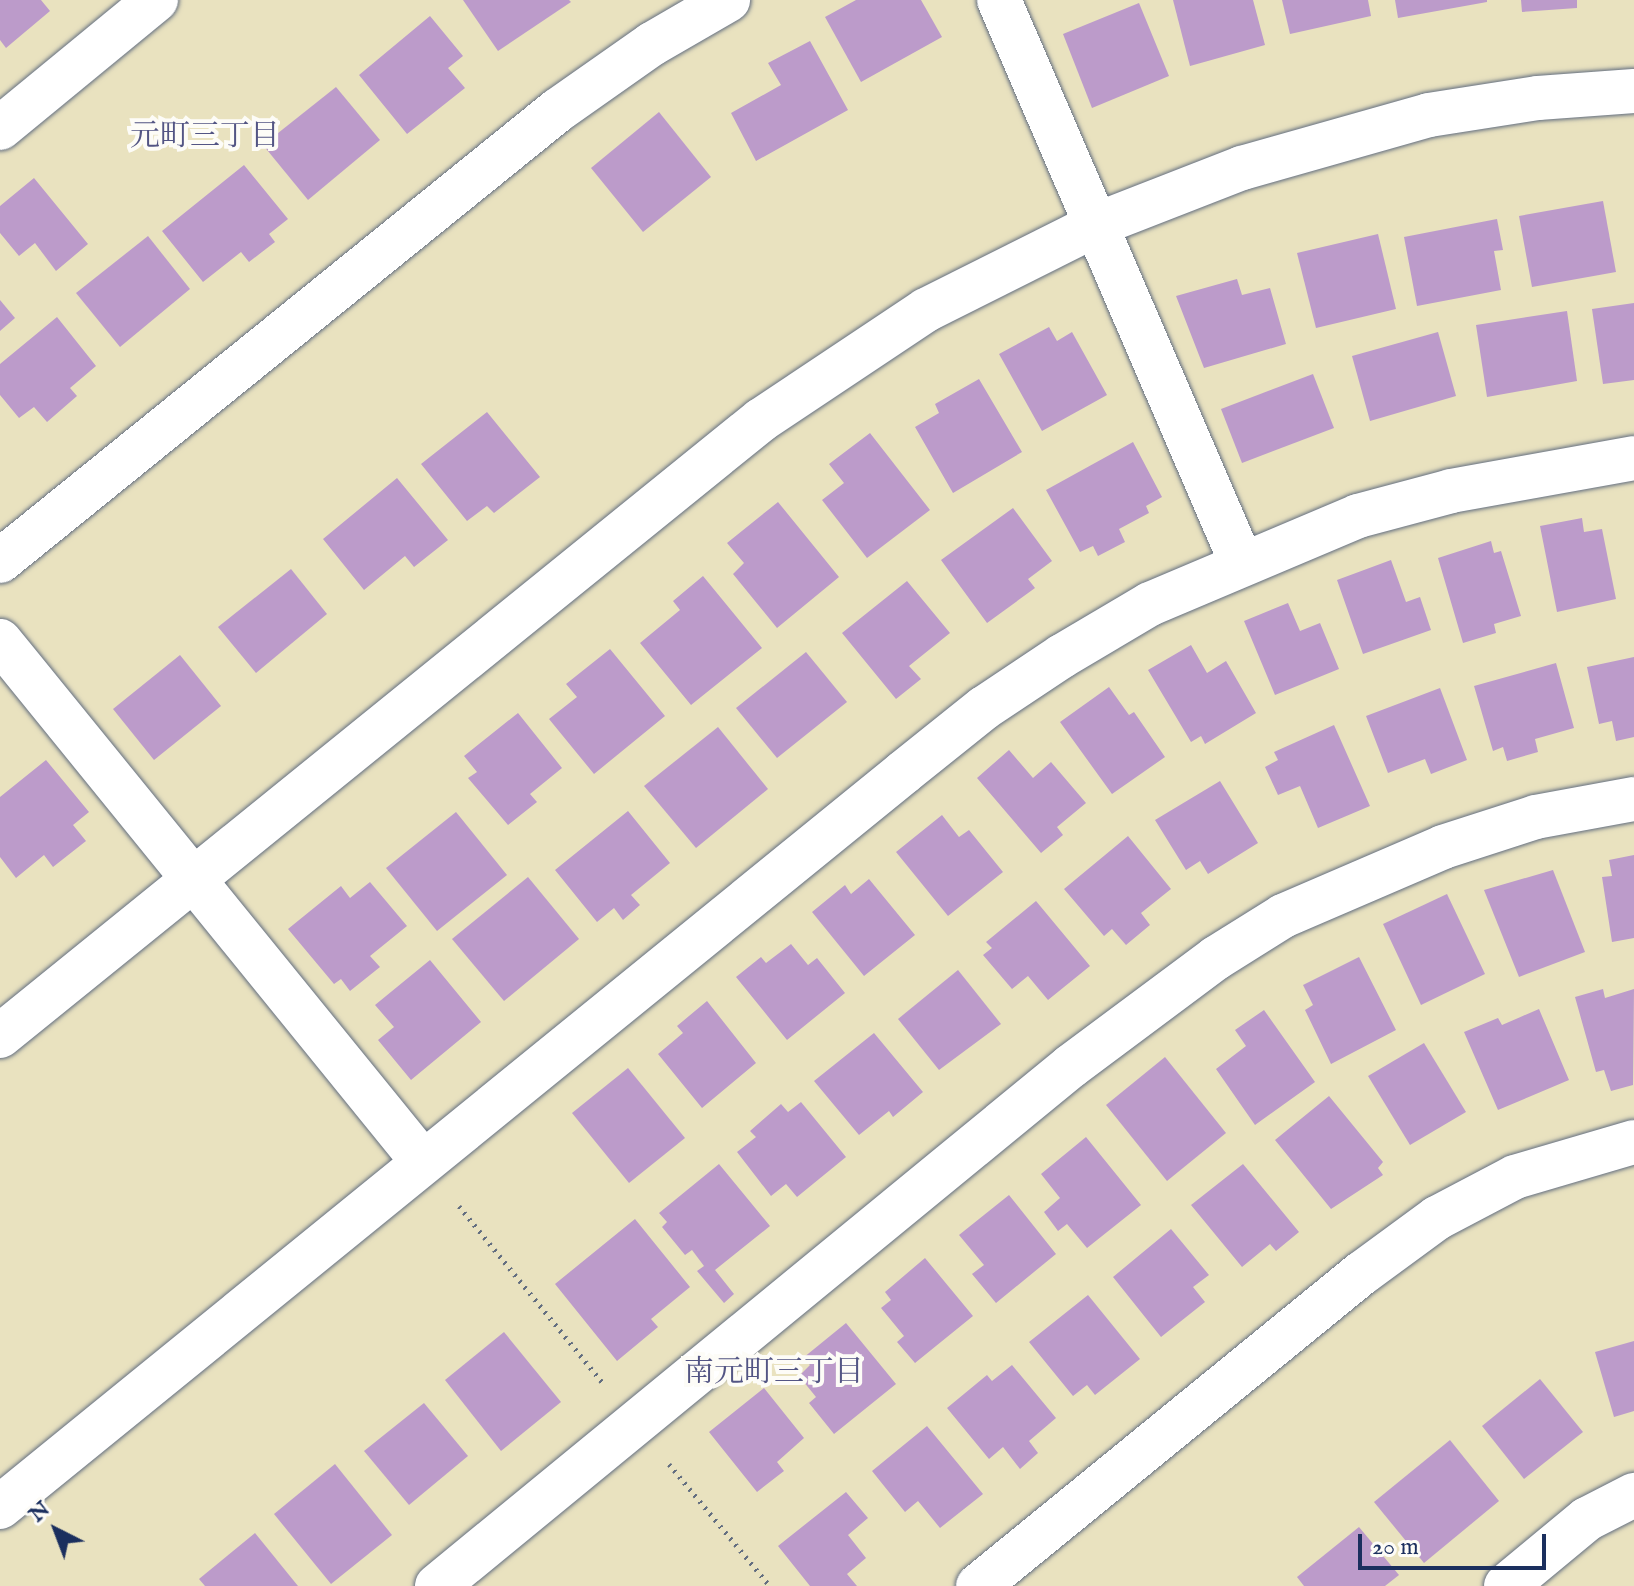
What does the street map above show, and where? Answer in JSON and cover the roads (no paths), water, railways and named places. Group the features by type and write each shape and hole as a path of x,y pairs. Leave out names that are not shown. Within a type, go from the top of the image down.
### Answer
{"street":[{"path":"0,128 156,0"},
{"path":"0,561 558,110 652,44 728,0"},
{"path":"999,0 1241,562"},
{"path":"0,1036 774,411 926,310 1098,224 1242,168 1429,115 1538,98 1634,91"},
{"path":"0,1507 984,708 1150,604 1241,562 1358,516 1451,491 1634,458"},
{"path":"0,641 423,1162"},
{"path":"437,1586 1071,1066 1269,925 1348,884 1443,847 1536,817 1634,799"},
{"path":"978,1586 1362,1273 1437,1218 1515,1177 1634,1142"},
{"path":"1506,1586 1587,1519 1634,1495"}],"district":[{"name":"元町三丁目","path":"205,137"},
{"name":"南元町三丁目","path":"774,1373"}]}
